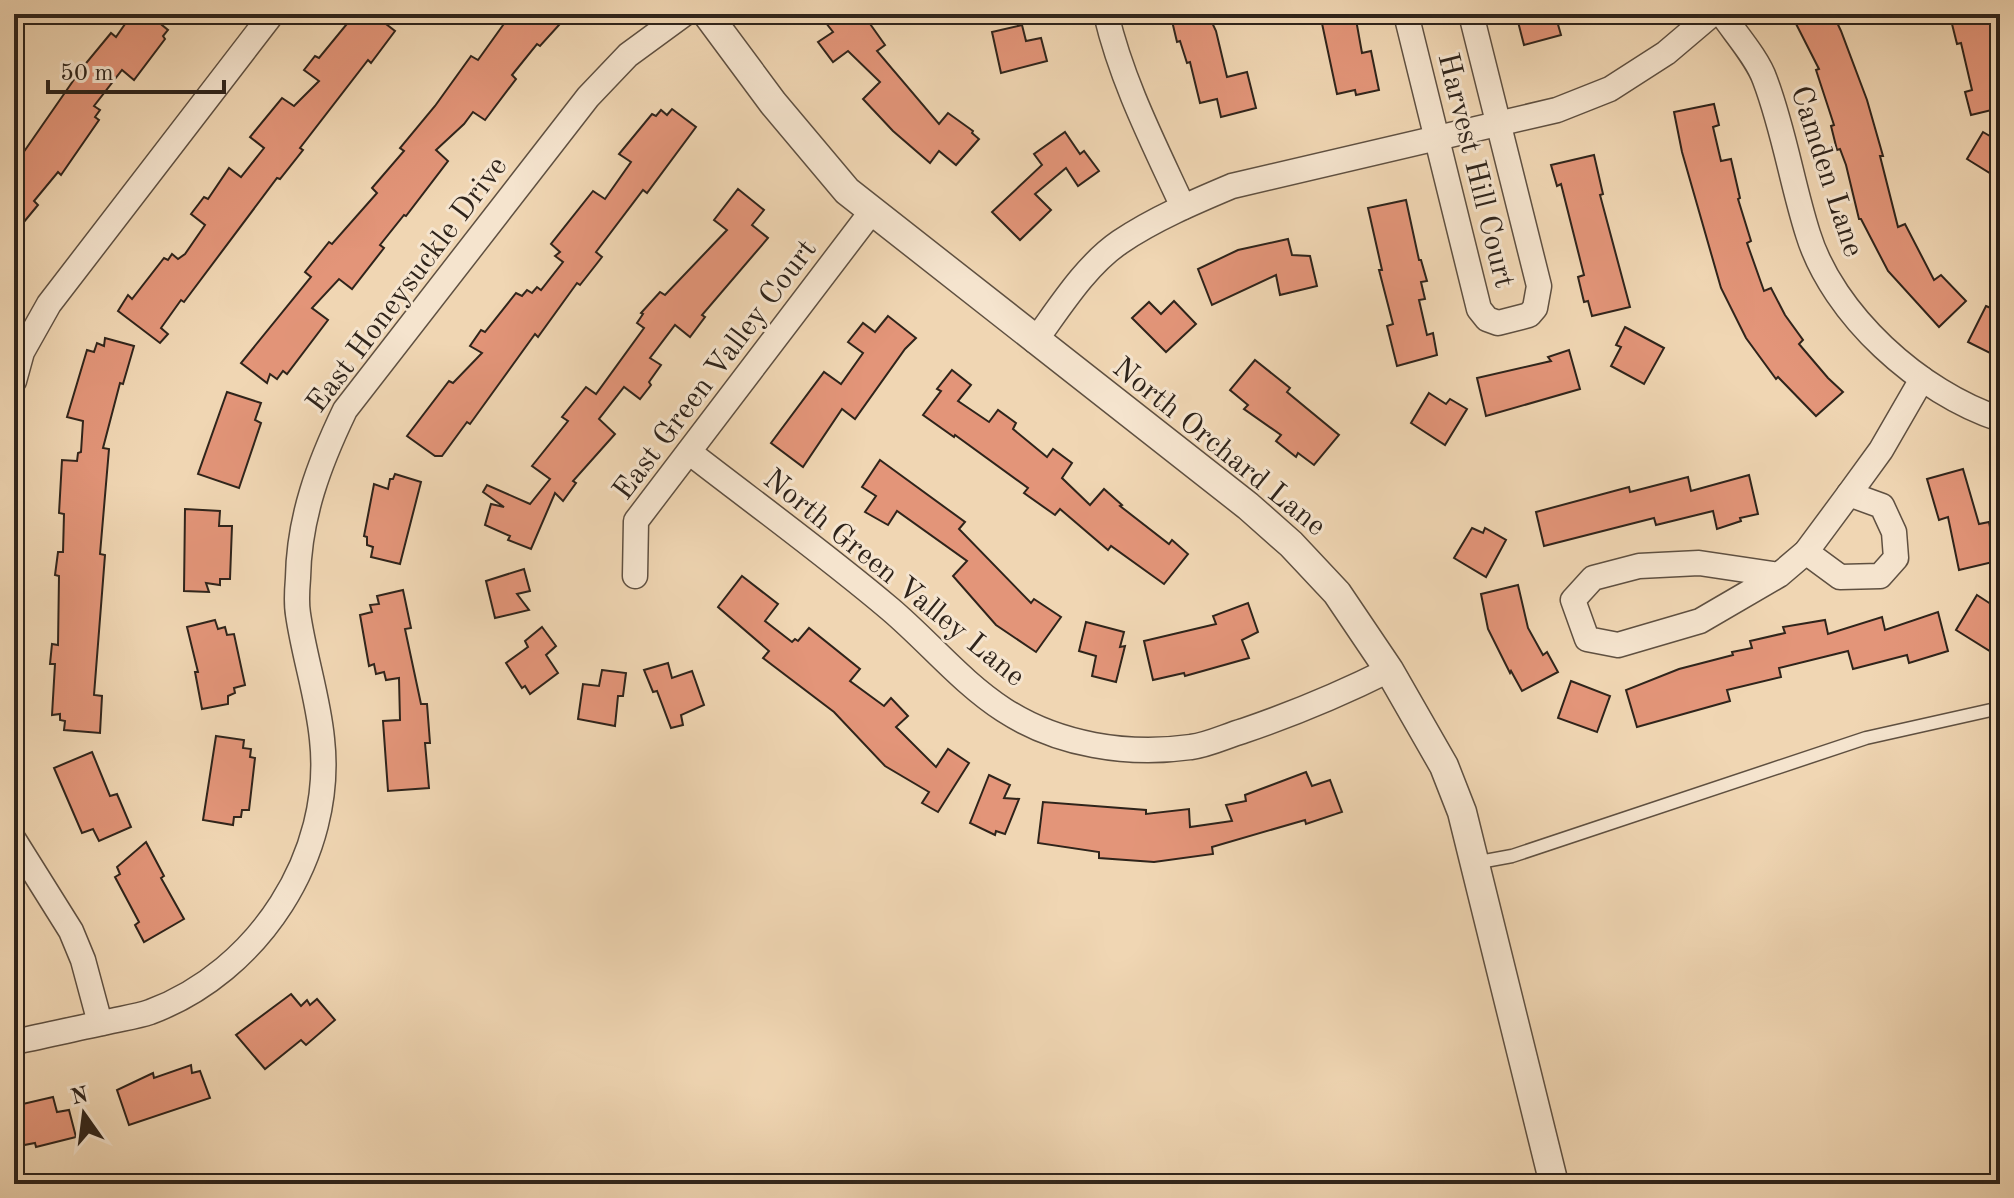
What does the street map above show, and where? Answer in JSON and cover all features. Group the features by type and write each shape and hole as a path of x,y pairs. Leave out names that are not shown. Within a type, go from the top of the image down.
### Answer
{"street":[{"path":"14,381 22,352 49,304 272,14"},
{"name":"East Honeysuckle Drive","path":"14,1042 148,1013 188,995 217,976 254,942 284,902 301,867 317,819 323,784 322,739 297,610 298,559 308,500 327,447 345,410 588,97 628,55 684,14"},
{"name":"North Orchard Lane","path":"707,14 773,103 847,191 1248,506 1291,544 1337,593 1389,670 1444,766 1462,812 1554,1184"},
{"path":"1106,14 1113,45 1133,98 1183,207"},
{"name":"Harvest Hill Court","path":"1406,14 1479,309 1487,319 1498,323 1529,315 1535,308 1539,286 1471,14"},
{"path":"1035,341 1082,278 1119,243 1183,207 1232,186 1557,110 1610,89 1666,53 1712,14"},
{"name":"Camden Lane","path":"1722,14 1765,78 1808,236 1821,268 1839,296 1880,342 1922,379 1972,410 2000,419"},
{"name":"East Green Valley Court","path":"635,576 636,521 872,211"},
{"path":"1779,575 1699,563 1639,566 1593,578 1573,600 1587,639 1618,645 1700,621 1779,575 1806,552 1849,494 1881,450 1922,379"},
{"name":"North Green Valley Lane","path":"689,452 891,610 954,670 1005,710 1059,736 1100,748 1150,750 1194,747 1294,713 1389,670"},
{"path":"1806,552 1840,577 1880,576 1896,558 1894,532 1882,506 1849,494"},
{"path":"14,840 71,931 83,960 100,1023"}],"lane":[{"path":"1474,863 1512,856 1866,738 2000,708"}],"building":[{"path":"132,14 171,14 162,25 168,30 163,36 165,39 134,80 122,70 94,106 100,110 95,117 99,120 61,175 58,172 34,201 38,205 14,234 14,166 82,68 111,33 116,37"},
{"path":"355,14 373,14 395,31 371,63 368,60 300,148 303,150 280,179 277,178 184,302 181,300 161,328 168,334 160,343 118,311 128,295 132,299 164,258 168,260 172,254 178,259 185,254 205,225 191,214 204,197 208,199 229,168 241,177 264,148 250,137 282,98 294,106 319,81 304,70 315,56 319,58"},
{"path":"511,14 569,14 540,46 537,44 512,75 516,79 485,120 473,112 436,150 448,161 380,245 384,248 352,289 339,279 312,308 328,320 287,374 283,371 277,379 270,374 267,383 241,363 311,277 305,272 329,242 332,244 377,193 372,188 404,151 400,148 471,56 478,60"},
{"path":"819,14 863,14 885,45 877,51 939,124 948,113 973,131 979,139 956,165 939,151 930,163 893,131 863,99 880,82 848,51 833,62 818,42 833,32"},
{"path":"1208,14 1216,31 1227,77 1247,72 1256,108 1221,117 1217,99 1200,103 1190,62 1187,63 1180,41 1177,42 1172,21"},
{"path":"1320,14 1355,14 1362,53 1371,51 1379,90 1356,95 1355,90 1337,94"},
{"path":"1516,14 1555,14 1561,35 1524,45"},
{"path":"1791,14 1833,14 1867,100 1898,227 1905,224 1934,280 1941,275 1966,301 1939,327 1888,271 1859,219 1846,165 1840,149 1837,150 1831,126 1834,125 1816,70 1819,69"},
{"path":"1996,14 2000,31 2000,52 1995,53 2000,73 2000,108 1971,115 1965,92 1972,90 1961,43 1957,44 1951,20"},
{"path":"1022,25 1026,41 1041,38 1047,61 1001,73 992,32"},
{"path":"1714,104 1719,125 1713,127 1721,161 1731,159 1738,199 1751,241 1747,243 1764,291 1771,288 1803,340 1799,344 1843,392 1816,416 1778,377 1776,379 1746,338 1721,288 1682,152 1674,112"},
{"path":"672,109 696,127 647,193 643,190 596,252 602,257 580,285 577,283 538,337 535,334 470,424 467,422 442,456 435,456 407,436 449,381 453,383 482,353 470,346 481,330 485,332 516,293 522,296 527,290 532,293 537,287 541,290 563,262 555,256 560,252 551,244 593,191 605,199 631,162 619,154 652,114 656,116 661,110 667,115"},
{"path":"1065,132 1080,154 1084,151 1099,171 1078,186 1066,168 1035,194 1051,210 1020,240 992,212 1042,165 1034,154"},
{"path":"1983,132 2000,142 2000,163 1993,175 1967,159"},
{"path":"1594,155 1603,194 1600,195 1630,307 1592,316 1588,301 1584,302 1578,277 1584,275 1561,184 1557,186 1551,165"},
{"path":"738,189 764,210 752,225 768,238 702,315 705,317 690,337 675,325 650,358 661,365 640,399 624,387 599,419 615,434 573,481 576,483 563,501 555,493 531,549 508,540 510,536 485,525 491,504 504,507 483,492 487,485 530,504 550,479 532,466 568,421 562,417 586,387 596,394 644,328 637,323 641,313 660,292 665,295 727,230 714,220"},
{"path":"1406,200 1419,260 1427,281 1421,282 1425,299 1419,300 1427,335 1433,333 1437,355 1397,366 1387,326 1393,324 1368,208"},
{"path":"1288,239 1292,255 1310,256 1317,286 1280,295 1276,275 1212,305 1198,269 1238,250"},
{"path":"1174,301 1196,324 1166,352 1132,318 1149,302 1161,314"},
{"path":"1986,306 2000,312 2000,358 1968,342"},
{"path":"888,316 916,338 855,419 842,409 803,467 771,443 824,372 841,384 863,353 848,342 863,323 875,332"},
{"path":"1625,327 1664,348 1644,384 1611,366 1621,347 1616,345"},
{"path":"105,338 134,346 123,384 120,383 103,448 109,449 100,554 105,555 94,695 102,696 100,733 64,730 65,721 60,720 60,714 52,715 55,664 50,664 52,644 58,645 59,576 55,575 58,552 63,552 64,514 59,513 62,460 77,461 81,452 83,421 67,417 87,350 94,352 97,343 104,346"},
{"path":"1569,350 1580,389 1486,416 1477,378 1551,361 1548,357"},
{"path":"1255,360 1290,388 1287,392 1339,435 1314,465 1298,453 1296,457 1276,441 1281,435 1244,409 1248,405 1230,390"},
{"path":"952,370 971,385 958,401 989,422 998,410 1016,423 1013,429 1047,457 1053,449 1072,463 1062,478 1090,505 1104,489 1120,506 1169,544 1172,540 1188,554 1164,584 1111,546 1108,550 1060,509 1055,515 1024,493 1028,488 923,415"},
{"path":"227,392 261,403 255,420 261,423 239,488 198,474"},
{"path":"1429,393 1446,404 1450,399 1467,409 1445,445 1411,423"},
{"path":"880,460 965,522 959,529 1031,603 1034,599 1061,617 1036,652 996,625 953,576 967,561 897,511 888,525 865,512 876,496 862,487"},
{"path":"1963,469 1979,524 1989,522 1997,561 1959,570 1948,517 1939,520 1927,479"},
{"path":"395,474 421,482 400,564 371,557 373,547 367,545 367,537 364,536 374,484 388,489 390,479"},
{"path":"1749,475 1758,514 1740,518 1741,521 1717,529 1713,511 1656,525 1654,518 1544,546 1536,512 1629,487 1630,492 1688,477 1691,491"},
{"path":"185,509 220,511 219,526 232,526 230,579 220,579 220,585 206,583 209,592 184,591"},
{"path":"1472,528 1483,533 1485,528 1506,540 1486,577 1454,558"},
{"path":"524,569 530,591 517,594 529,610 495,618 486,581"},
{"path":"742,576 778,604 765,621 792,642 795,639 798,641 809,628 860,669 850,681 884,706 891,698 908,716 896,727 936,767 948,749 969,763 938,812 922,803 929,792 885,766 834,712 763,658 769,651 718,607"},
{"path":"1518,585 1528,628 1543,655 1547,652 1558,672 1522,691 1488,629 1481,594"},
{"path":"403,590 411,628 405,629 421,704 427,704 430,743 425,743 429,788 388,791 383,721 400,720 399,678 386,680 384,672 376,674 374,664 369,666 360,615 372,612 370,605 379,604 377,596"},
{"path":"1977,595 2000,610 2000,641 1993,653 1956,630"},
{"path":"1248,603 1258,632 1242,640 1249,658 1185,676 1184,673 1153,680 1144,641 1216,624 1213,616"},
{"path":"1938,612 1948,651 1909,663 1907,655 1853,669 1848,651 1779,668 1781,677 1727,690 1730,701 1637,727 1626,690 1679,669 1752,648 1750,641 1785,633 1783,627 1825,620 1828,634 1882,617 1885,630"},
{"path":"215,620 218,629 225,627 227,635 234,634 245,685 234,688 235,693 228,696 228,704 202,709 195,672 198,672 187,627"},
{"path":"1086,622 1124,632 1120,647 1125,646 1116,682 1092,676 1096,656 1079,651"},
{"path":"542,627 556,646 546,655 558,673 530,694 525,686 522,688 506,663 528,647 525,641"},
{"path":"668,663 672,678 692,671 704,705 681,715 683,725 671,728 657,691 653,692 644,670"},
{"path":"602,670 626,673 623,696 618,696 615,726 578,719 583,684 599,686"},
{"path":"1571,681 1610,696 1597,732 1558,718"},
{"path":"216,736 244,740 243,748 251,749 250,757 255,758 249,810 242,810 241,817 234,817 233,825 203,820"},
{"path":"92,752 110,796 117,794 131,827 99,841 93,829 82,833 54,768"},
{"path":"1306,772 1312,786 1330,780 1342,812 1212,847 1213,854 1154,862 1099,858 1099,852 1038,843 1043,802 1146,810 1146,814 1189,809 1190,827 1232,821 1226,805 1246,801 1245,795"},
{"path":"989,775 1010,785 1004,798 1019,799 1005,834 996,831 995,835 970,823"},
{"path":"146,842 164,876 161,878 184,919 144,942 135,925 139,922 115,877 120,874 117,867"},
{"path":"291,994 301,1006 307,1000 310,1005 317,999 335,1020 306,1045 301,1040 265,1069 236,1035"},
{"path":"191,1065 192,1073 200,1071 210,1098 129,1125 117,1090 153,1073 154,1078"},
{"path":"53,1097 57,1112 69,1110 76,1137 36,1147 35,1143 14,1147 14,1106"}]}
